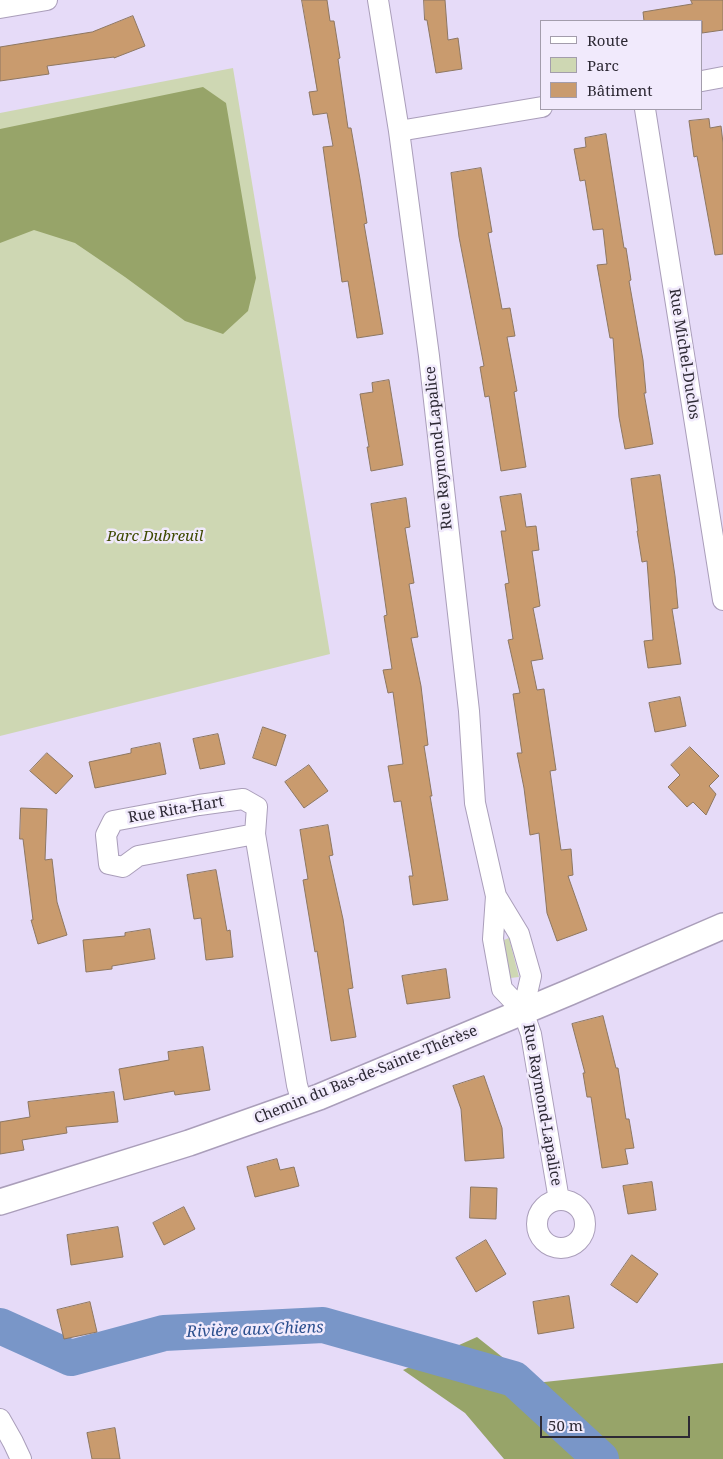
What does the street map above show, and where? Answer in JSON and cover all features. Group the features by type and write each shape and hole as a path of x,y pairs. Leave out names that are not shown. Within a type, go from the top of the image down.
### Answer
{"street":[{"path":"0,8 47,0"},
{"name":"Rue Raymond-Lapalice","path":"378,0 399,131 436,416 469,711 475,803 496,896 493,939 500,984 502,989 523,1011 531,1034 559,1200"},
{"path":"703,81 723,77"},
{"path":"399,131 540,107"},
{"name":"Rue Michel-Duclos","path":"646,110 723,600"},
{"name":"Rue Rita-Hart","path":"255,834 138,856 122,868 109,864 106,835 113,821 199,805 243,800 257,807 255,834 296,1085 302,1103"},
{"name":"Rue Raymond-Lapalice","path":"496,896 519,934 531,976 523,1011"},
{"name":"Chemin du Bas-de-Sainte-Thérèse","path":"0,1202 189,1143 302,1103 723,926"},
{"path":"0,1419 20,1459"}],"green space":[{"name":"Parc Dubreuil","path":"233,68 330,654 0,736 0,113"},
{"path":"203,87 226,103 256,278 248,311 223,334 185,321 75,243 34,230 0,243 0,129"},
{"path":"509,938 519,977 510,978 504,940"},
{"path":"477,1337 535,1383 723,1363 723,1459 504,1459 465,1413 403,1370"}],"building":[{"path":"302,0 327,0 330,21 334,21 348,128 351,128 360,179 367,223 364,224 383,334 357,338 348,281 342,282 323,147 333,146 327,113 313,115 309,92 317,91"},
{"path":"424,0 445,0 448,40 458,38 462,69 436,73 427,20 425,20"},
{"path":"691,0 723,0 723,30 703,33 703,20 644,20 643,12 692,4"},
{"path":"133,16 145,46 114,58 47,66 49,74 0,81 0,47 92,32"},
{"path":"709,119 710,128 721,126 723,143 723,254 715,255 697,156 694,157 689,121"},
{"path":"606,134 631,280 629,281 643,360 646,393 644,393 653,444 625,449 619,417 613,338 610,338 597,265 607,264 603,229 593,230 585,180 580,181 574,149 586,147 585,138"},
{"path":"481,168 492,232 488,233 502,309 510,308 515,336 507,337 517,391 514,392 526,467 501,471 489,396 485,397 480,367 484,366 459,237 451,173"},
{"path":"389,380 403,465 371,471 360,394 373,392 372,383"},
{"path":"660,475 675,576 678,608 672,609 681,664 648,668 644,641 653,640 647,561 642,562 631,479"},
{"path":"521,494 526,527 536,526 539,550 532,551 540,606 533,608 543,659 531,661 537,690 544,689 556,770 550,771 561,850 571,849 573,875 568,876 587,930 557,941 547,913 539,833 530,835 517,753 522,753 513,694 520,693 508,640 513,639 505,584 509,583 501,531 506,531 500,497"},
{"path":"406,498 410,527 405,528 414,583 409,584 418,637 411,638 421,686 428,745 424,746 432,796 430,796 448,900 413,905 409,876 413,876 401,801 394,802 388,766 403,764 393,692 388,693 383,670 392,669 384,616 387,615 371,504"},
{"path":"680,697 686,726 655,732 649,703"},
{"path":"263,727 286,735 276,766 253,758"},
{"path":"218,734 225,764 200,769 193,739"},
{"path":"160,743 166,774 95,788 89,762 131,753 131,749"},
{"path":"690,747 719,776 709,786 716,794 706,815 693,802 687,807 668,787 680,775 671,765"},
{"path":"47,753 73,776 56,794 30,771"},
{"path":"309,765 328,791 304,808 285,782"},
{"path":"21,808 47,809 45,860 52,859 57,902 67,935 38,944 31,920 33,920 23,839 20,839"},
{"path":"328,825 333,855 329,856 343,919 353,988 348,989 356,1037 331,1041 317,951 315,952 303,880 308,879 300,830"},
{"path":"216,870 227,931 230,930 233,957 206,960 201,918 194,919 187,875"},
{"path":"150,929 155,959 112,966 112,969 86,972 83,940 125,936 125,933"},
{"path":"446,969 450,998 407,1004 402,976"},
{"path":"603,1016 616,1068 618,1068 626,1119 629,1119 634,1148 625,1149 628,1164 602,1168 591,1097 587,1097 583,1073 585,1073 572,1024"},
{"path":"203,1047 210,1090 175,1095 174,1091 124,1100 119,1069 169,1060 168,1052"},
{"path":"484,1076 502,1128 504,1158 465,1161 461,1109 453,1086"},
{"path":"114,1092 118,1122 66,1127 67,1133 22,1140 24,1150 0,1154 0,1122 30,1117 28,1102"},
{"path":"277,1159 280,1170 294,1167 299,1186 255,1197 247,1167"},
{"path":"652,1182 656,1210 628,1214 623,1186"},
{"path":"471,1187 497,1188 496,1219 470,1218"},
{"path":"184,1207 195,1229 164,1245 153,1223"},
{"path":"118,1227 123,1257 71,1265 67,1235"},
{"path":"486,1240 506,1274 476,1292 456,1258"},
{"path":"632,1255 658,1274 637,1303 611,1285"},
{"path":"569,1296 574,1328 538,1334 533,1302"},
{"path":"90,1302 97,1332 64,1339 57,1310"},
{"path":"115,1428 120,1459 92,1459 87,1433"}],"waterway":[{"name":"Rivière aux Chiens","path":"0,1326 71,1358 164,1333 323,1325 514,1379 601,1459"}]}
